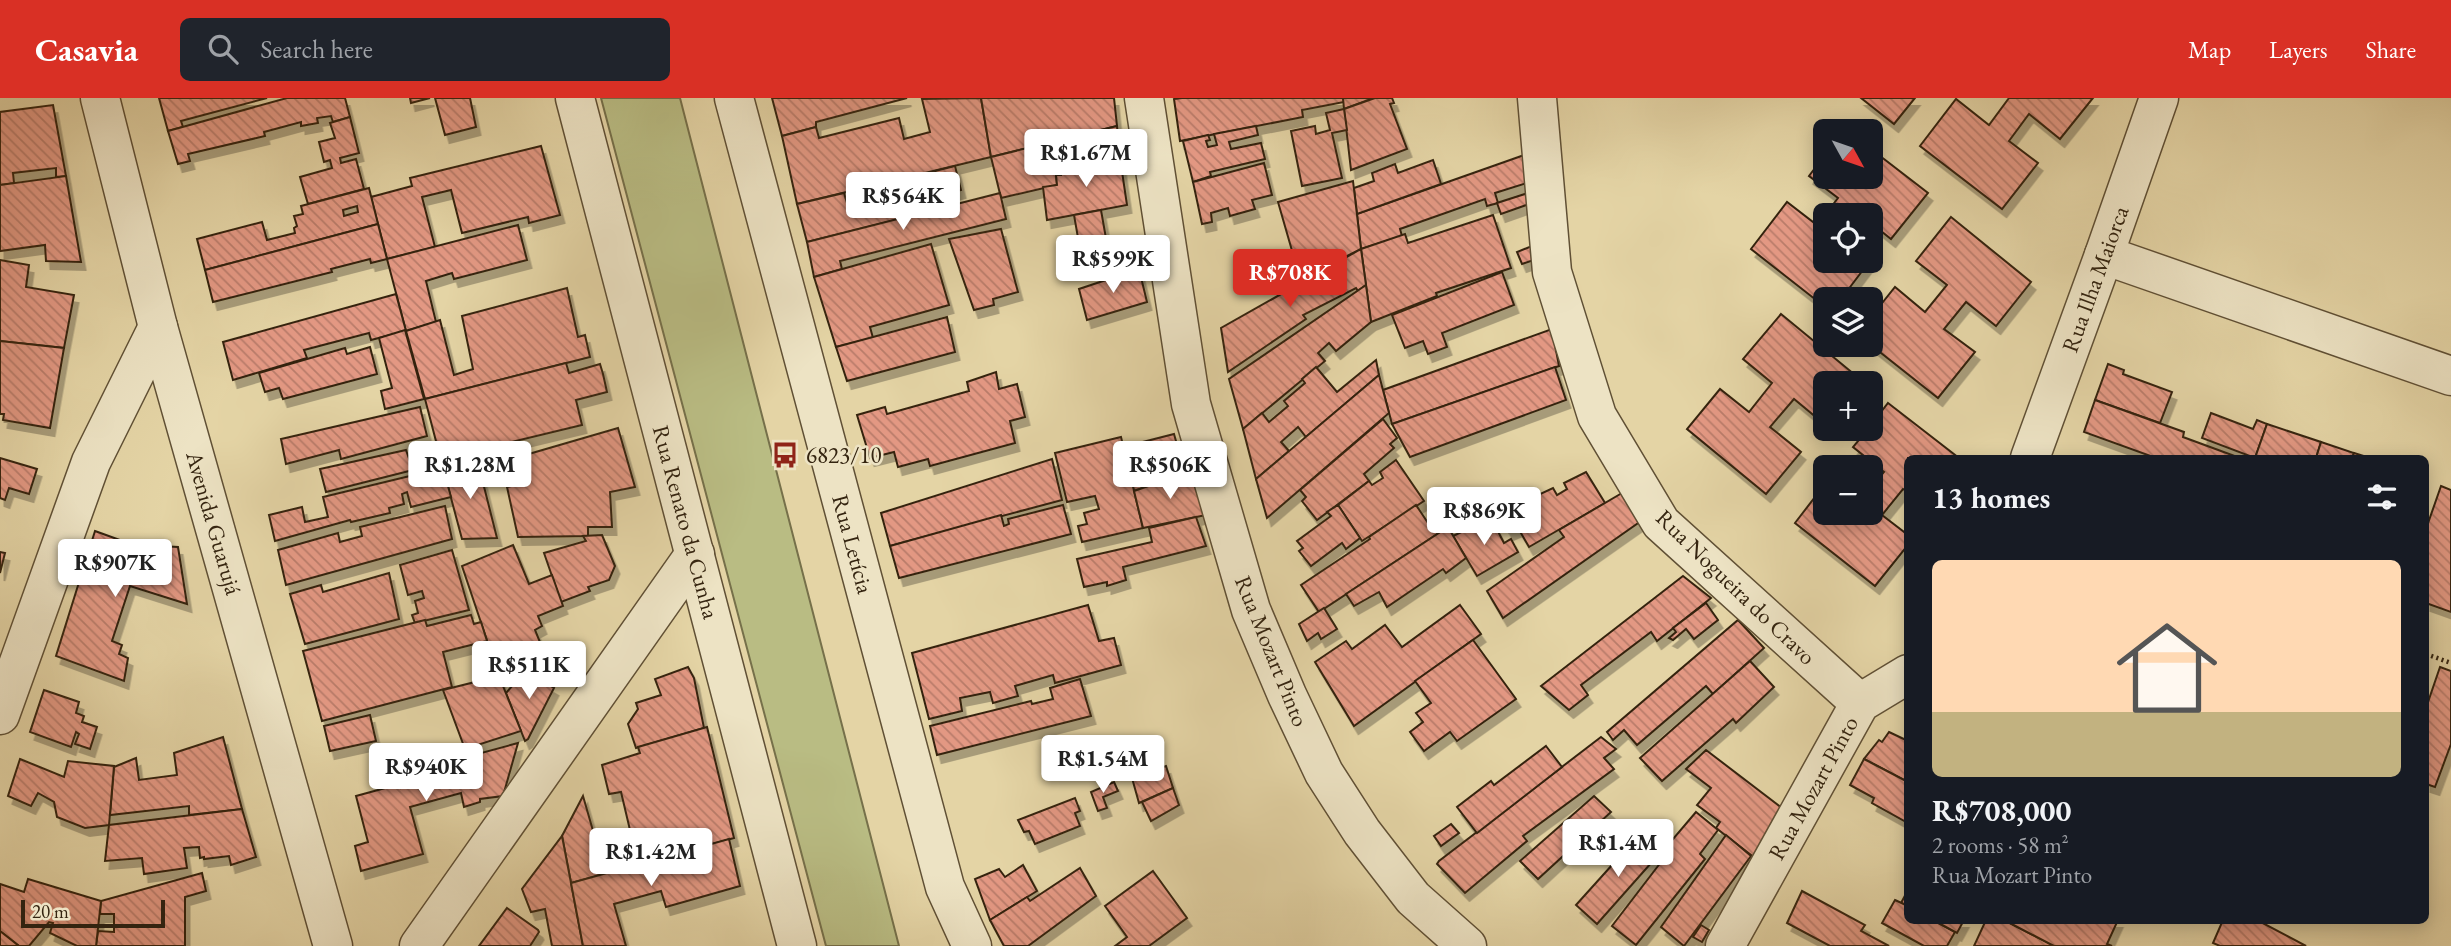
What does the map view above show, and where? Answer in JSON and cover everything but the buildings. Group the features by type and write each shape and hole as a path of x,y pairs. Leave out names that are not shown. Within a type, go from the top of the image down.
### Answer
{"street":[{"name":"Avenida Guarujá","path":"100,98 159,327 333,946"},
{"name":"Rua Renato da Cunha","path":"575,98 797,946"},
{"name":"Rua Letícia","path":"734,98 945,887 972,946"},
{"name":"Rua Mozart Pinto","path":"1144,98 1191,404 1251,610 1324,773 1362,832 1413,898 1468,946"},
{"name":"Rua Nogueira do Cravo","path":"1537,98 1552,272 1597,416 1661,523 1860,703"},
{"name":"Rua Ilha Maiorca","path":"2031,455 2105,255 2159,98"},
{"path":"2105,255 2451,376"},
{"path":"0,715 90,461 159,327"},
{"path":"419,946 695,554"},
{"path":"1860,703 1904,676"},
{"name":"Rua Mozart Pinto","path":"1724,946 1860,703"}],"path":[{"path":"2429,655 2451,663"}],"green space":[{"path":"601,98 680,98 899,946 826,946"}],"place":[{"name":"6823/10","path":"785,455"}]}
